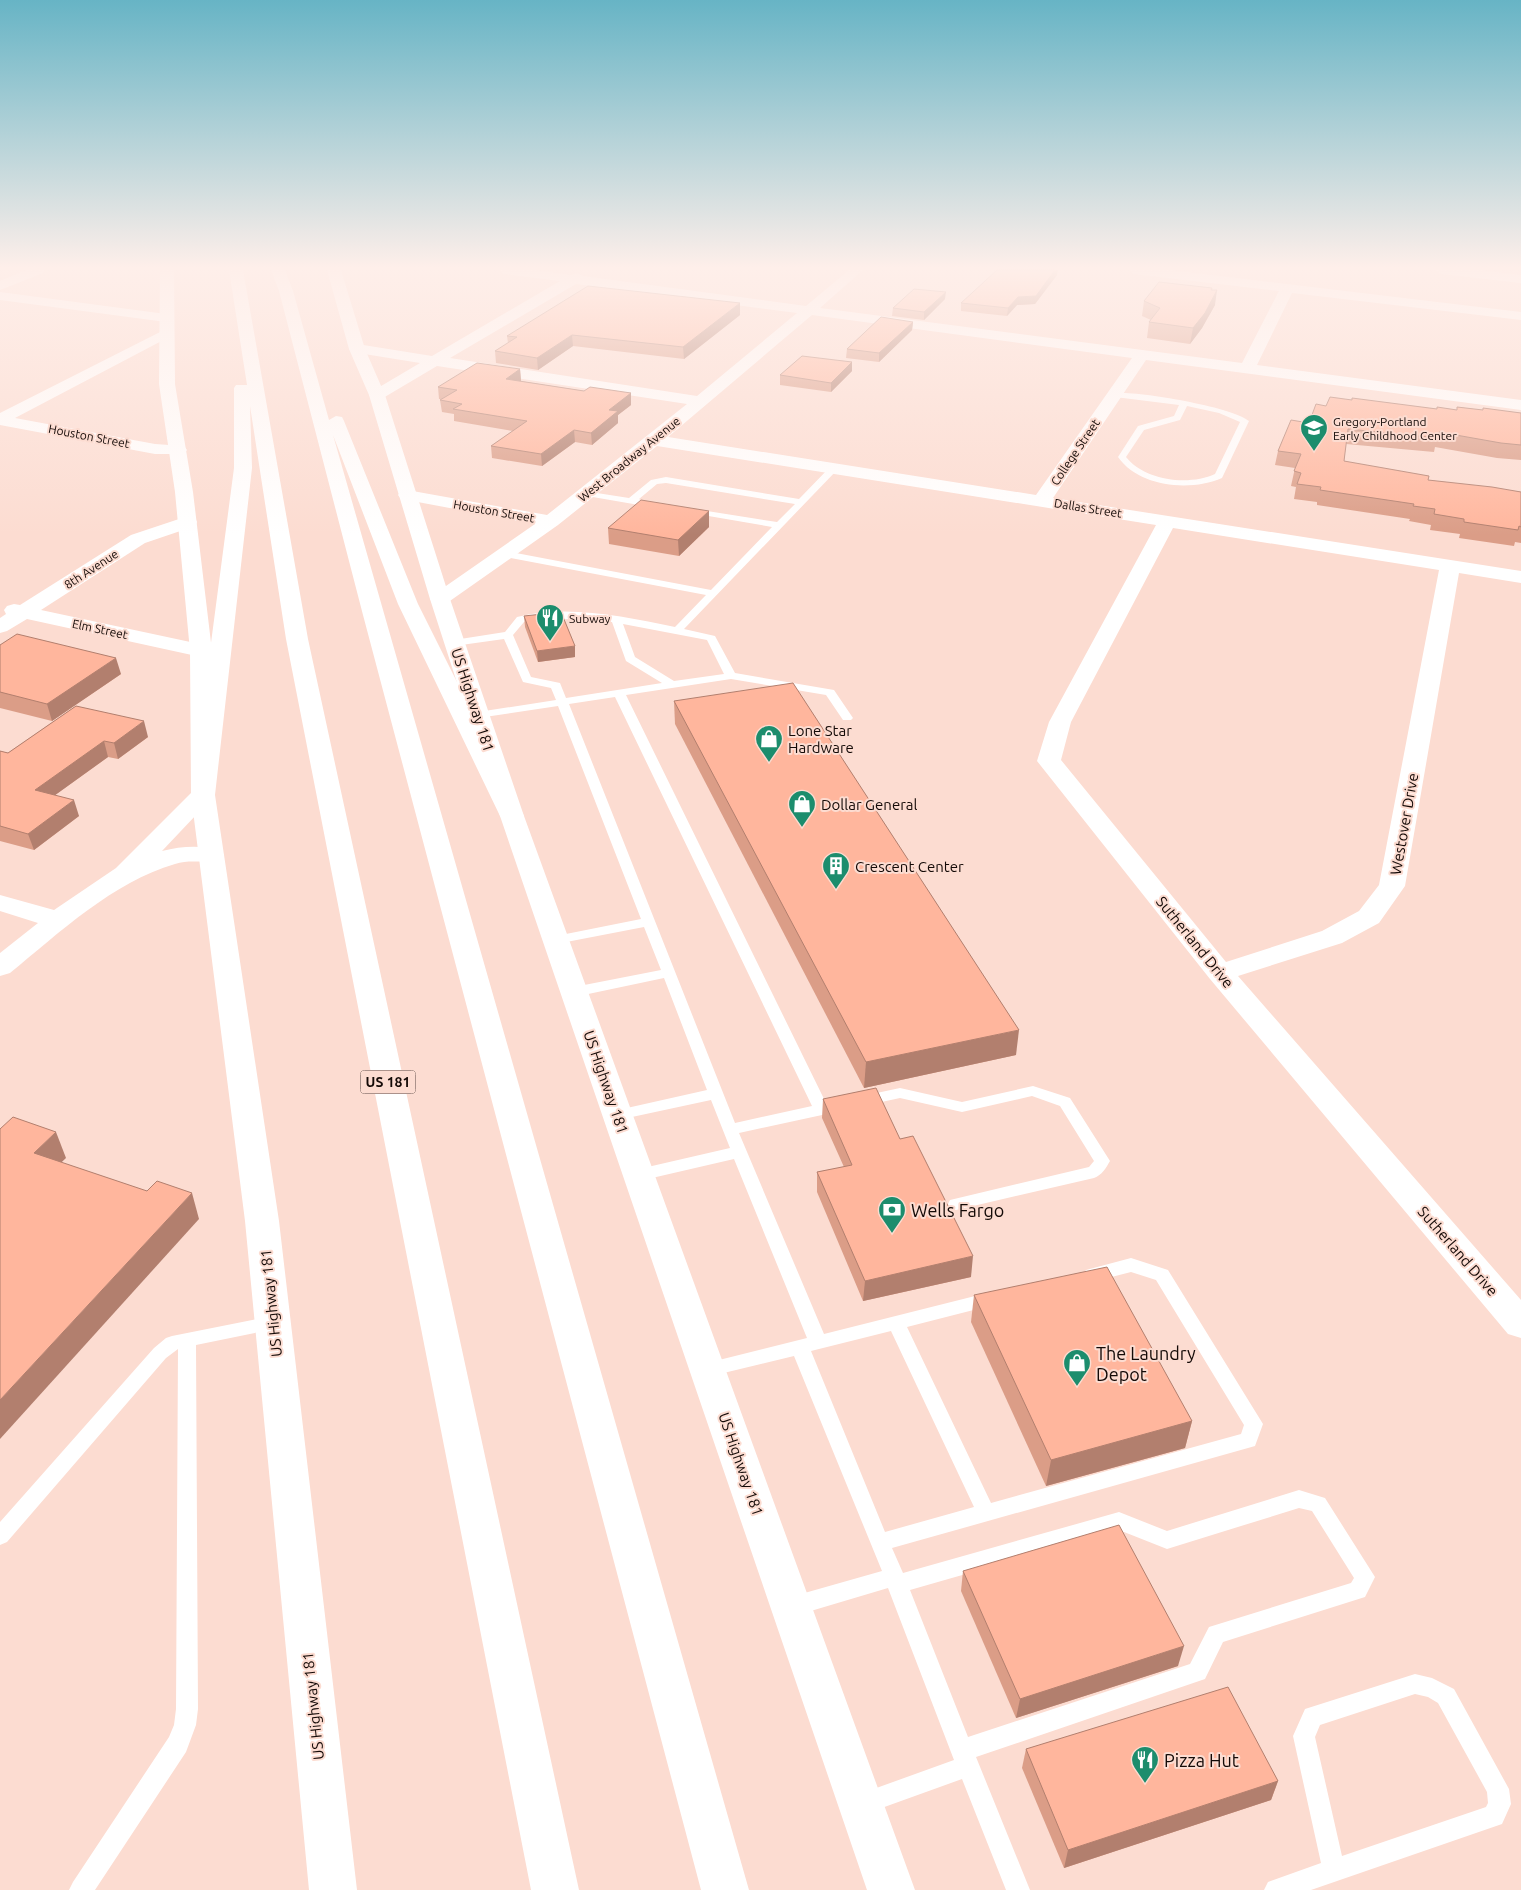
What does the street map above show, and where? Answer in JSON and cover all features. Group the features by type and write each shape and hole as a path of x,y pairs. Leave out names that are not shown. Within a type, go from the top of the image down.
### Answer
{"main road":[{"path":"0,419 109,358"},
{"name":"US Highway 181","path":"167,358 167,384 188,522 201,651 203,794 262,1221 332,1890"},
{"path":"0,967 58,920 125,874 203,794 243,468 240,358"},
{"name":"US 181","path":"251,358 297,639 555,1890"},
{"path":"303,358 725,1890"},
{"path":"312,358 408,604 512,816"},
{"name":"US Highway 181","path":"361,358 377,395 440,600 512,816 891,1890"},
{"path":"412,358 700,401"},
{"path":"377,395 441,358"},
{"name":"West Broadway Avenue","path":"440,600 587,493 654,440 751,358"},
{"name":"College Street","path":"1042,500 1140,358"},
{"path":"1166,358 1521,405"},
{"path":"1247,369 1252,358"},
{"name":"Houston Street","path":"0,419 154,449 178,450"},
{"name":"Dallas Street","path":"654,440 1521,577"},
{"name":"Houston Street","path":"407,495 551,521"},
{"name":"Sutherland Drive","path":"1168,520 1060,722 1049,761 1220,973 1521,1324"},
{"name":"8th Avenue","path":"0,627 138,539 188,522"},
{"name":"Westover Drive","path":"1220,973 1332,937 1369,917 1392,886 1450,566"},
{"name":"Elm Street","path":"0,607 201,651"},
{"path":"125,874 168,856 192,852 211,856"},
{"path":"0,903 58,920"}],"lane":[{"path":"1115,395 1184,404 1220,409 1239,415 1246,421 1219,476 1204,482 1160,479 1137,472 1126,466 1122,457 1142,428 1177,418 1184,404"},
{"path":"677,631 834,468"},
{"path":"632,500 654,482 666,480 802,502"},
{"path":"587,493 651,503"},
{"path":"684,509 779,525"},
{"path":"505,554 713,593"},
{"path":"454,643 508,635 521,619 548,615 616,619 711,638 731,676"},
{"path":"616,619 630,659 672,685"},
{"path":"508,635 527,680 556,685 740,1152 880,1542 1018,1890"},
{"path":"478,715 731,676 830,692 846,718"},
{"path":"619,693 822,1110"},
{"path":"556,940 649,922"},
{"path":"574,992 669,973"},
{"path":"731,1129 900,1093 962,1107 1033,1091 1064,1102 1102,1162 1094,1172 956,1204"},
{"path":"618,1115 717,1093"},
{"path":"639,1175 740,1152"},
{"path":"880,1542 1248,1440 1254,1424 1162,1276 1131,1265 1074,1279"},
{"path":"707,1370 1009,1295"},
{"path":"0,1536 160,1352 172,1343 187,1339 273,1323"},
{"path":"896,1323 986,1513"},
{"path":"81,1890 178,1744 185,1725 187,1710 188,1594 187,1339"},
{"path":"791,1607 1119,1521 1166,1540 1299,1499 1318,1504 1365,1577 1358,1590 1216,1634 1197,1672 966,1758 860,1804"},
{"path":"1276,1890 1494,1816 1500,1804 1498,1789 1446,1696 1432,1688 1416,1684 1313,1717 1304,1736 1334,1870"}],"building":[{"path":"799,358 820,358 852,362 831,383 780,375"},
{"path":"477,363 520,369 506,379 584,391 590,387 631,393 609,410 618,411 591,433 574,430 541,454 491,446 527,421 453,409 462,404 440,400 457,390 438,387"},
{"path":"1330,397 1437,409 1437,407 1457,410 1457,407 1483,410 1483,408 1521,413 1521,445 1439,432 1438,438 1348,429 1344,461 1429,476 1428,480 1521,492 1521,527 1519,526 1518,530 1464,522 1464,519 1434,514 1435,509 1413,506 1414,504 1320,490 1321,487 1297,484 1301,473 1294,471 1301,454 1278,451 1291,420 1309,423 1316,404 1326,406"},
{"path":"641,500 709,511 678,540 608,528"},
{"name":"Subway","path":"561,612 575,646 537,651 524,616"},
{"path":"17,634 116,658 47,704 0,692 0,645"},
{"name":"Crescent Center","path":"793,683 1019,1030 866,1062 674,701"},
{"path":"76,706 144,721 114,743 104,741 35,790 74,800 28,834 0,826 0,751 8,753"},
{"name":"Wells Fargo","path":"876,1088 900,1139 913,1136 973,1256 865,1281 817,1172 852,1165 823,1099"},
{"path":"13,1117 56,1132 34,1153 147,1191 157,1181 192,1193 0,1400 0,1129"},
{"name":"The Laundry Depot","path":"1107,1267 1192,1421 1051,1460 974,1295"},
{"path":"1119,1525 1184,1646 1020,1699 963,1571"},
{"name":"Pizza Hut","path":"1228,1687 1278,1781 1068,1850 1026,1749"}],"place":[{"name":"Gregory-Portland Early Childhood Center","path":"1314,452"},
{"name":"Subway","path":"550,642"},
{"name":"Lone Star Hardware","path":"769,763"},
{"name":"Dollar General","path":"802,828"},
{"name":"Crescent Center","path":"836,890"},
{"name":"Wells Fargo","path":"892,1234"},
{"name":"The Laundry Depot","path":"1077,1387"},
{"name":"Pizza Hut","path":"1145,1784"}]}
